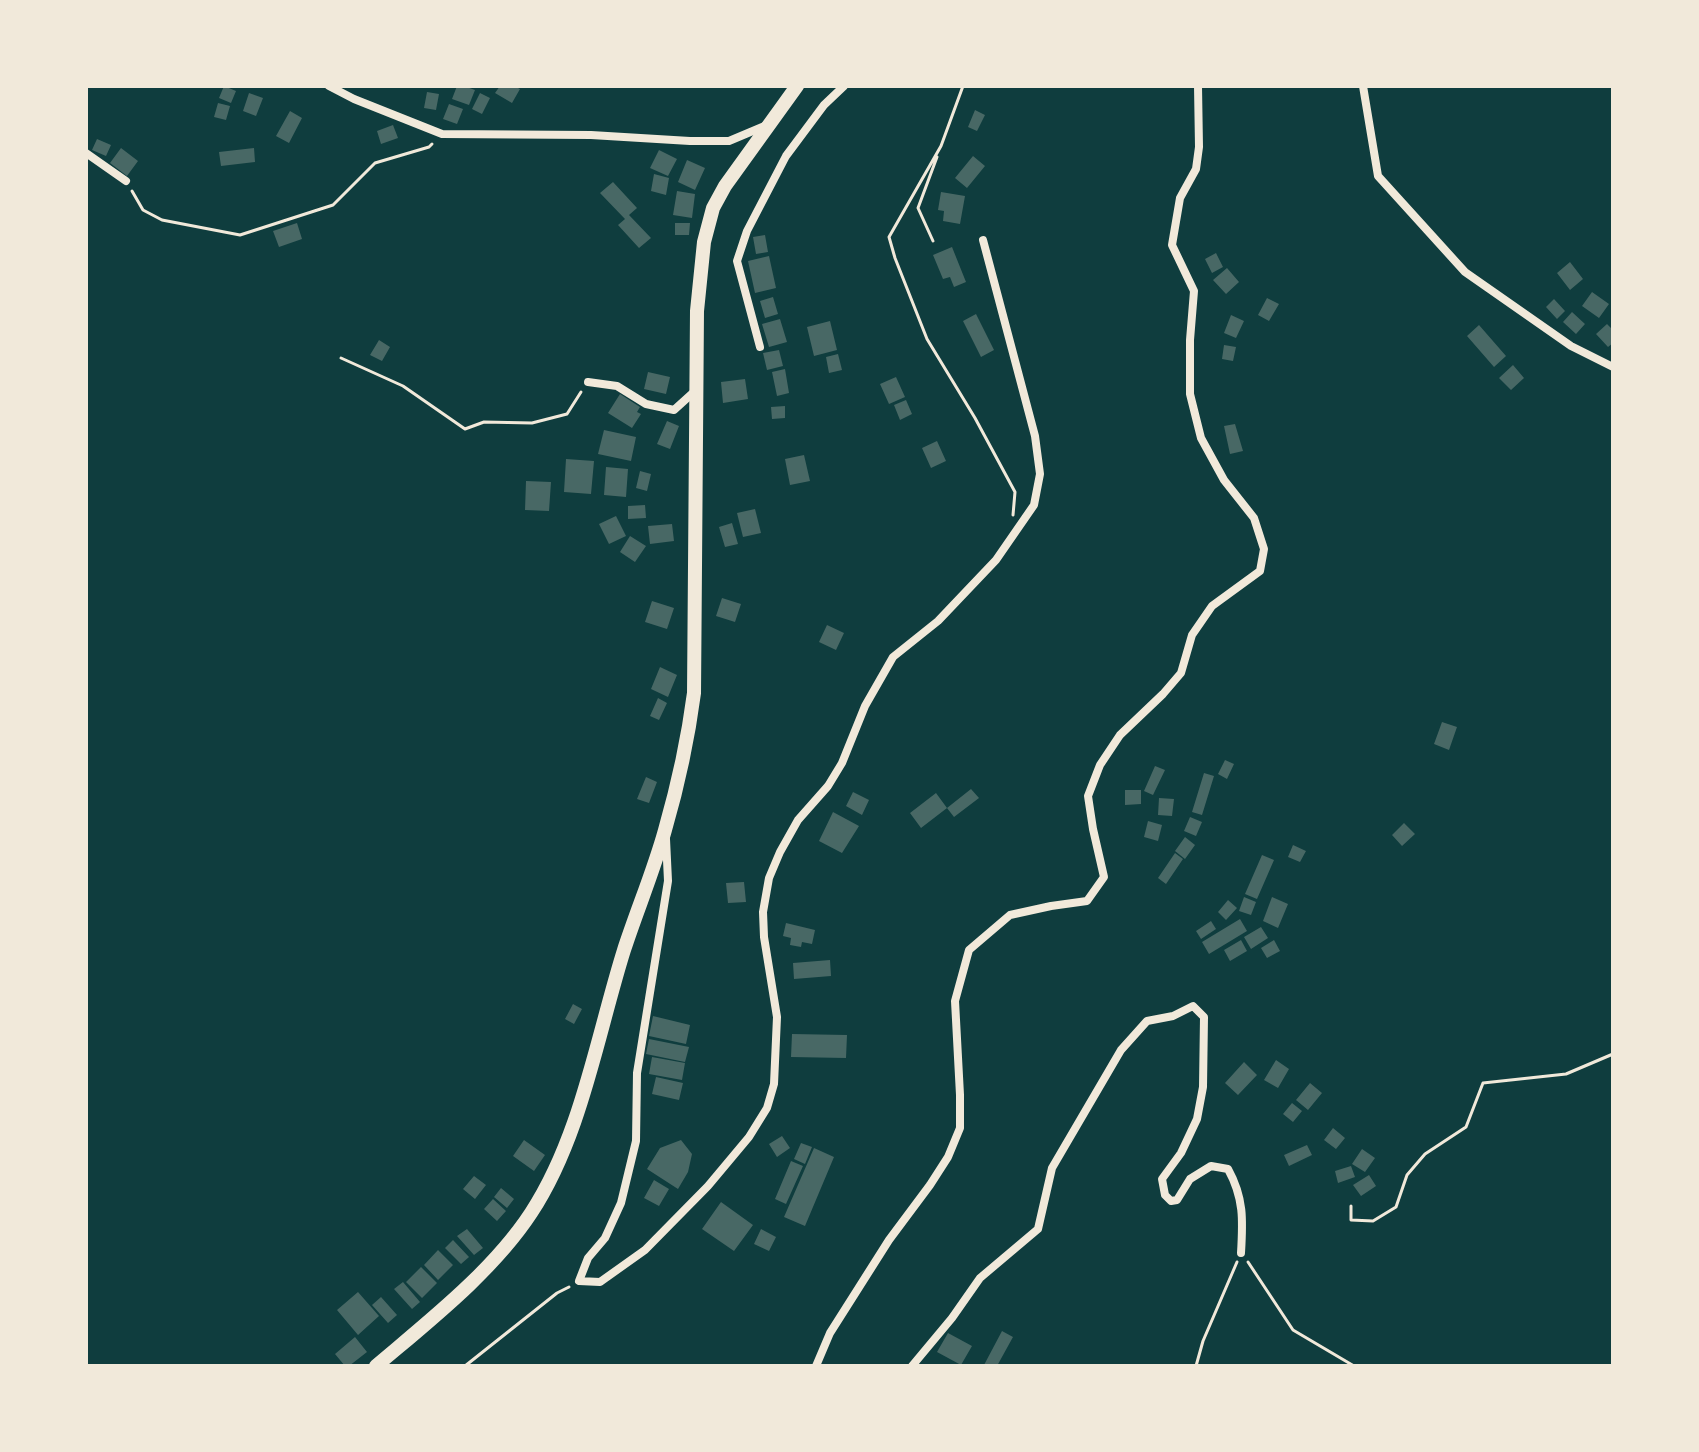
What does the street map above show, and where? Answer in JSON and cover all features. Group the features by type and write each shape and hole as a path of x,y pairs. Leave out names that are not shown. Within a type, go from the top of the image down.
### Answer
{"main road":[{"path":"376,1366 434,1317 488,1265 531,1213 564,1151 624,952 665,830 689,729 694,693 697,311 704,242 713,208 725,186 797,86"}],"street":[{"path":"329,86 442,134 591,135 729,141 771,123"},
{"path":"760,347 737,261 747,231 786,156 824,105 844,86"},
{"path":"816,1366 830,1333 889,1240 948,1157 960,1128 955,1001 969,950 1010,915 1087,901 1104,877 1088,796 1100,765 1120,735 1181,673 1192,635 1212,606 1260,571 1264,549 1254,518 1224,480 1201,438 1190,394 1194,291 1172,245 1180,198 1196,169 1199,147 1198,86"},
{"path":"1363,86 1378,176 1465,272 1571,346 1613,367"},
{"path":"86,153 126,181"},
{"path":"665,830 668,881 637,1073 636,1141 621,1203 605,1238 588,1258 579,1281 600,1282 645,1250 708,1186 749,1137 767,1108 774,1084 777,1017 763,912 769,878 780,852 798,820 828,786 842,763 865,706 893,657 938,621 996,560 1034,505 1040,474 1035,436 983,240"},
{"path":"588,382 617,386 646,404 674,410 696,390"},
{"path":"912,1366 980,1278 1038,1229 1052,1168 1121,1050 1147,1021 1173,1016 1193,1006 1204,1017 1203,1087 1197,1119 1181,1153 1162,1179 1165,1195 1171,1201 1177,1200 1190,1179 1211,1166 1228,1169 1238,1186 1241,1253"}],"path":[{"path":"933,241 918,208 963,86"},
{"path":"126,181 143,210 162,220 240,235 333,205 375,163 429,147 442,134"},
{"path":"941,146 889,237 927,339 1015,492 1011,539"},
{"path":"341,358 403,386 465,429 484,422 532,423 567,414 588,382"},
{"path":"1351,1206 1351,1220 1373,1221 1396,1207 1407,1175 1425,1154 1466,1127 1483,1083 1566,1074 1613,1054"},
{"path":"1196,1366 1203,1341 1241,1253"},
{"path":"1241,1253 1293,1330 1354,1366"},
{"path":"465,1366 557,1293 579,1281"}],"building":[{"path":"224,86 236,91 231,103 219,98"},
{"path":"457,86 475,90 469,105 452,99"},
{"path":"500,86 520,89 512,103 495,93"},
{"path":"427,92 439,94 436,110 424,108"},
{"path":"249,93 263,98 256,116 243,111"},
{"path":"480,93 490,98 482,114 472,109"},
{"path":"218,103 230,106 226,120 214,117"},
{"path":"449,104 463,109 457,124 443,119"},
{"path":"975,110 985,115 977,131 968,127"},
{"path":"290,111 302,118 289,143 276,136"},
{"path":"393,125 398,138 381,144 377,131"},
{"path":"97,139 111,145 106,156 92,150"},
{"path":"121,148 138,161 127,176 110,163"},
{"path":"254,148 255,162 221,166 219,152"},
{"path":"659,150 677,159 668,176 650,168"},
{"path":"973,156 985,166 967,188 955,178"},
{"path":"687,160 705,168 695,190 678,182"},
{"path":"654,174 669,178 666,195 651,191"},
{"path":"613,182 637,208 629,215 651,238 639,248 618,225 625,219 600,193"},
{"path":"677,191 695,194 692,218 673,215"},
{"path":"941,192 965,196 960,224 943,221 944,211 938,210"},
{"path":"297,223 302,239 279,247 273,231"},
{"path":"675,223 690,223 689,235 675,235"},
{"path":"765,235 768,252 756,254 753,237"},
{"path":"952,247 966,282 954,287 950,277 943,279 933,255"},
{"path":"1216,253 1223,267 1212,273 1205,259"},
{"path":"769,256 776,288 755,293 748,261"},
{"path":"1570,262 1583,279 1570,290 1557,273"},
{"path":"1227,268 1239,282 1226,294 1213,280"},
{"path":"1592,292 1609,304 1599,318 1582,306"},
{"path":"773,297 778,314 765,318 760,301"},
{"path":"1267,298 1279,304 1269,321 1258,315"},
{"path":"1554,299 1565,311 1557,319 1546,307"},
{"path":"1572,312 1585,324 1576,334 1563,322"},
{"path":"976,314 994,350 981,357 963,321"},
{"path":"1231,315 1244,321 1236,338 1224,333"},
{"path":"780,319 787,342 769,347 762,324"},
{"path":"830,321 837,350 814,356 807,327"},
{"path":"1607,324 1613,330 1613,343 1608,347 1596,334"},
{"path":"1479,325 1506,356 1494,367 1467,336"},
{"path":"379,340 390,347 382,361 370,355"},
{"path":"1224,345 1236,347 1233,361 1222,359"},
{"path":"779,350 783,366 767,370 763,353"},
{"path":"838,354 842,370 829,373 826,357"},
{"path":"1513,365 1524,378 1511,390 1499,378"},
{"path":"785,369 789,393 777,396 772,372"},
{"path":"648,372 670,377 666,394 644,389"},
{"path":"896,377 905,397 889,404 880,384"},
{"path":"745,379 748,399 723,403 721,382"},
{"path":"620,394 640,407 637,412 641,414 632,428 608,413"},
{"path":"906,400 912,414 900,420 894,405"},
{"path":"785,406 785,418 772,419 771,407"},
{"path":"667,421 679,426 670,449 657,444"},
{"path":"1235,424 1243,451 1230,454 1224,426"},
{"path":"604,430 636,437 631,461 598,454"},
{"path":"937,441 946,461 931,468 922,448"},
{"path":"804,455 810,481 790,485 785,459"},
{"path":"566,459 594,461 591,494 564,492"},
{"path":"606,467 628,469 626,497 604,495"},
{"path":"640,471 651,474 647,491 636,488"},
{"path":"526,481 551,482 549,511 525,510"},
{"path":"645,505 646,518 628,519 628,506"},
{"path":"755,509 761,533 743,537 737,513"},
{"path":"616,516 626,536 609,544 599,524"},
{"path":"732,523 738,544 725,547 719,527"},
{"path":"672,524 674,541 650,544 648,526"},
{"path":"630,536 646,546 635,562 620,552"},
{"path":"722,598 741,604 735,622 716,616"},
{"path":"652,601 674,608 667,629 645,622"},
{"path":"827,625 844,633 836,650 819,642"},
{"path":"660,667 677,675 668,697 651,689"},
{"path":"658,698 667,703 659,720 650,716"},
{"path":"1442,722 1457,727 1449,750 1434,744"},
{"path":"1225,760 1234,764 1227,779 1218,774"},
{"path":"1155,766 1165,770 1153,795 1144,791"},
{"path":"1204,773 1214,776 1202,815 1192,812"},
{"path":"646,777 657,782 649,803 637,799"},
{"path":"971,789 979,798 954,817 947,808"},
{"path":"1125,790 1141,790 1141,804 1125,805"},
{"path":"853,792 869,800 862,815 846,806"},
{"path":"936,793 947,808 921,828 910,813"},
{"path":"1159,798 1174,799 1172,816 1158,815"},
{"path":"833,812 859,826 842,853 819,841"},
{"path":"1190,817 1202,822 1196,836 1184,831"},
{"path":"1148,821 1162,825 1158,841 1144,837"},
{"path":"1404,823 1415,834 1402,846 1392,835"},
{"path":"1185,837 1195,845 1185,859 1175,851"},
{"path":"1293,845 1306,851 1300,862 1288,857"},
{"path":"1175,853 1183,859 1166,884 1158,878"},
{"path":"1262,855 1274,860 1257,899 1245,894"},
{"path":"744,882 746,902 728,903 726,883"},
{"path":"1244,897 1256,902 1251,915 1239,911"},
{"path":"1272,897 1288,904 1278,928 1263,921"},
{"path":"1228,900 1237,908 1226,920 1218,912"},
{"path":"1240,919 1247,931 1209,954 1202,942"},
{"path":"1211,921 1216,929 1201,939 1196,931"},
{"path":"786,923 815,930 812,944 802,942 801,947 790,945 791,938 783,936"},
{"path":"1261,927 1268,938 1251,949 1244,937"},
{"path":"1241,940 1247,951 1230,961 1224,950"},
{"path":"1274,940 1280,951 1267,958 1261,948"},
{"path":"830,960 831,976 794,979 793,963"},
{"path":"573,1004 582,1009 574,1024 565,1019"},
{"path":"653,1016 690,1025 686,1044 649,1036"},
{"path":"792,1034 847,1035 846,1058 791,1057"},
{"path":"649,1039 689,1047 685,1062 646,1054"},
{"path":"652,1057 685,1063 682,1080 649,1074"},
{"path":"1276,1060 1289,1069 1278,1088 1264,1080"},
{"path":"1244,1062 1257,1075 1238,1095 1225,1083"},
{"path":"656,1077 683,1083 679,1100 652,1094"},
{"path":"1310,1083 1322,1093 1308,1110 1296,1100"},
{"path":"1292,1103 1302,1111 1293,1122 1283,1114"},
{"path":"1333,1128 1345,1138 1336,1149 1324,1140"},
{"path":"782,1136 790,1148 777,1157 769,1144"},
{"path":"524,1140 545,1155 534,1171 513,1156"},
{"path":"681,1140 692,1154 688,1172 678,1189 647,1169 660,1148"},
{"path":"801,1143 812,1147 805,1164 794,1159"},
{"path":"1307,1145 1312,1155 1289,1166 1284,1155"},
{"path":"814,1148 834,1157 805,1226 784,1217"},
{"path":"1362,1149 1375,1158 1365,1172 1352,1164"},
{"path":"791,1161 803,1166 786,1204 775,1199"},
{"path":"1351,1166 1355,1177 1338,1183 1335,1171"},
{"path":"1369,1175 1376,1186 1361,1196 1353,1185"},
{"path":"474,1176 486,1185 475,1199 463,1189"},
{"path":"654,1180 669,1189 659,1206 644,1198"},
{"path":"501,1188 514,1199 507,1208 494,1197"},
{"path":"493,1199 506,1211 497,1221 484,1209"},
{"path":"721,1202 753,1225 734,1251 702,1229"},
{"path":"467,1229 483,1248 474,1255 457,1236"},
{"path":"761,1229 776,1237 769,1251 754,1244"},
{"path":"453,1240 469,1257 461,1264 445,1248"},
{"path":"438,1250 453,1265 438,1280 424,1265"},
{"path":"421,1267 437,1283 422,1298 406,1282"},
{"path":"403,1282 420,1302 412,1309 394,1289"},
{"path":"358,1292 379,1316 358,1335 337,1310"},
{"path":"381,1297 397,1315 388,1323 372,1305"},
{"path":"1002,1331 1013,1337 997,1366 985,1366 984,1365"},
{"path":"948,1333 972,1346 961,1365 937,1352"},
{"path":"355,1337 367,1352 345,1366 335,1354"}]}
